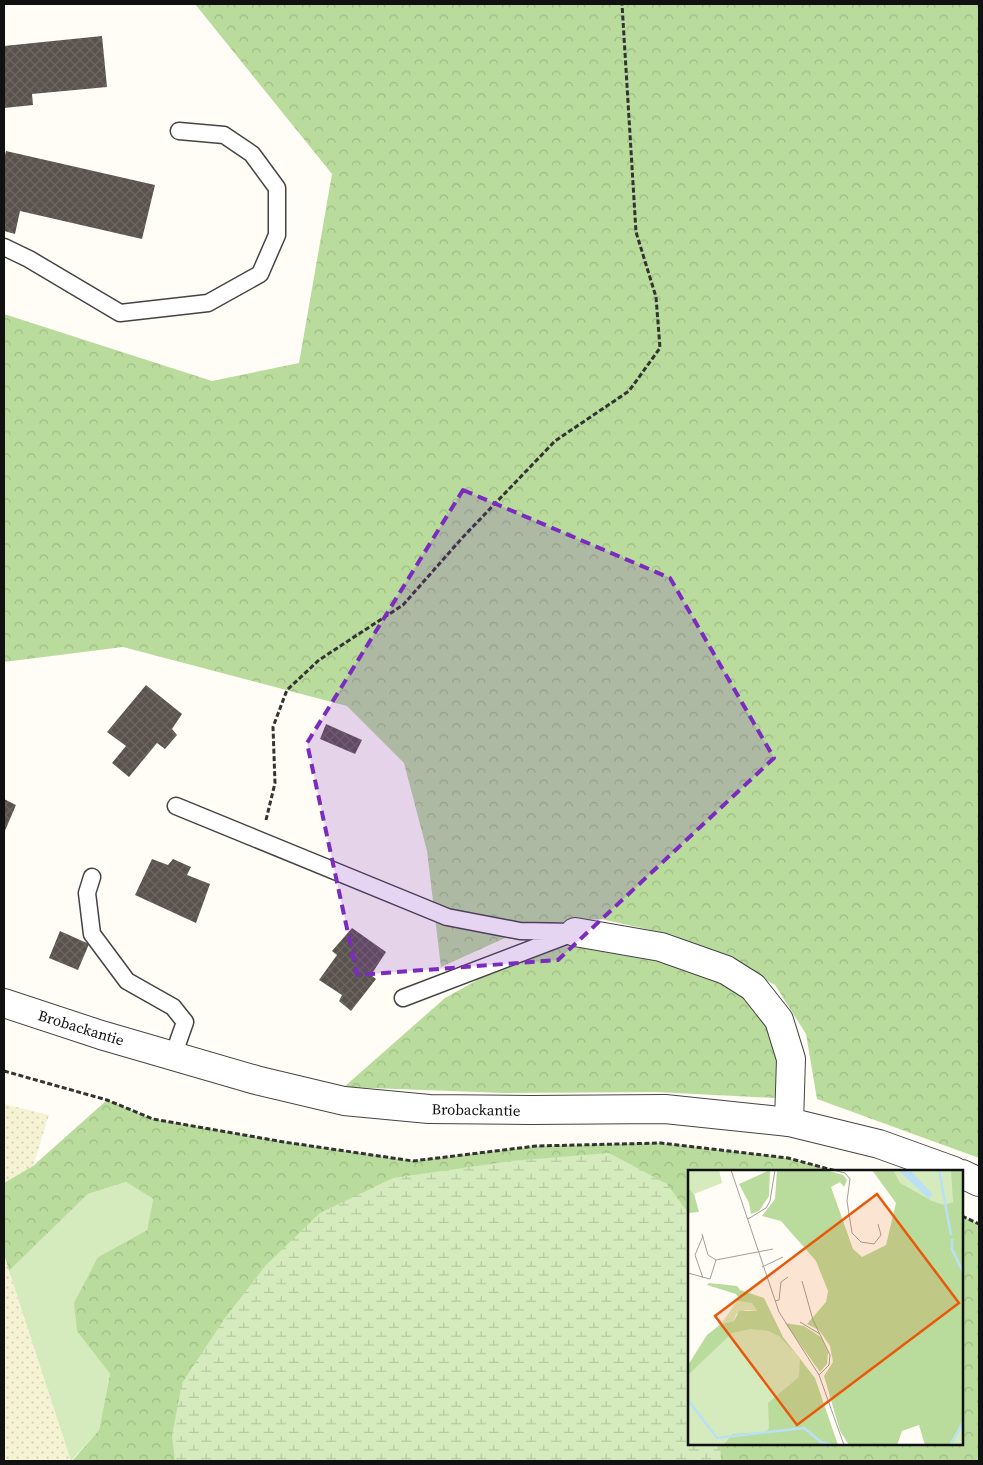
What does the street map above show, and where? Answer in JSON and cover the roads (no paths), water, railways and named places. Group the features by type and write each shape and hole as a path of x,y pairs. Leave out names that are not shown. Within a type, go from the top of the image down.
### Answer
{"street":[{"path":"575,932 661,947 726,970 754,987 779,1020 791,1059 789,1122"},
{"name":"Brobackantie","path":"4,1004 256,1080 344,1101 429,1109 666,1109 789,1122 879,1144 951,1170"},
{"path":"963,1174 979,1182"}],"lane":[{"path":"4,247 29,259 120,313 208,303 260,274 277,235 277,188 252,154 224,135 179,131"},
{"path":"176,806 447,917 520,931 575,932"},
{"path":"92,876 87,893 92,934 127,981 174,1006 185,1022 173,1056"},
{"path":"403,998 575,932"}]}
